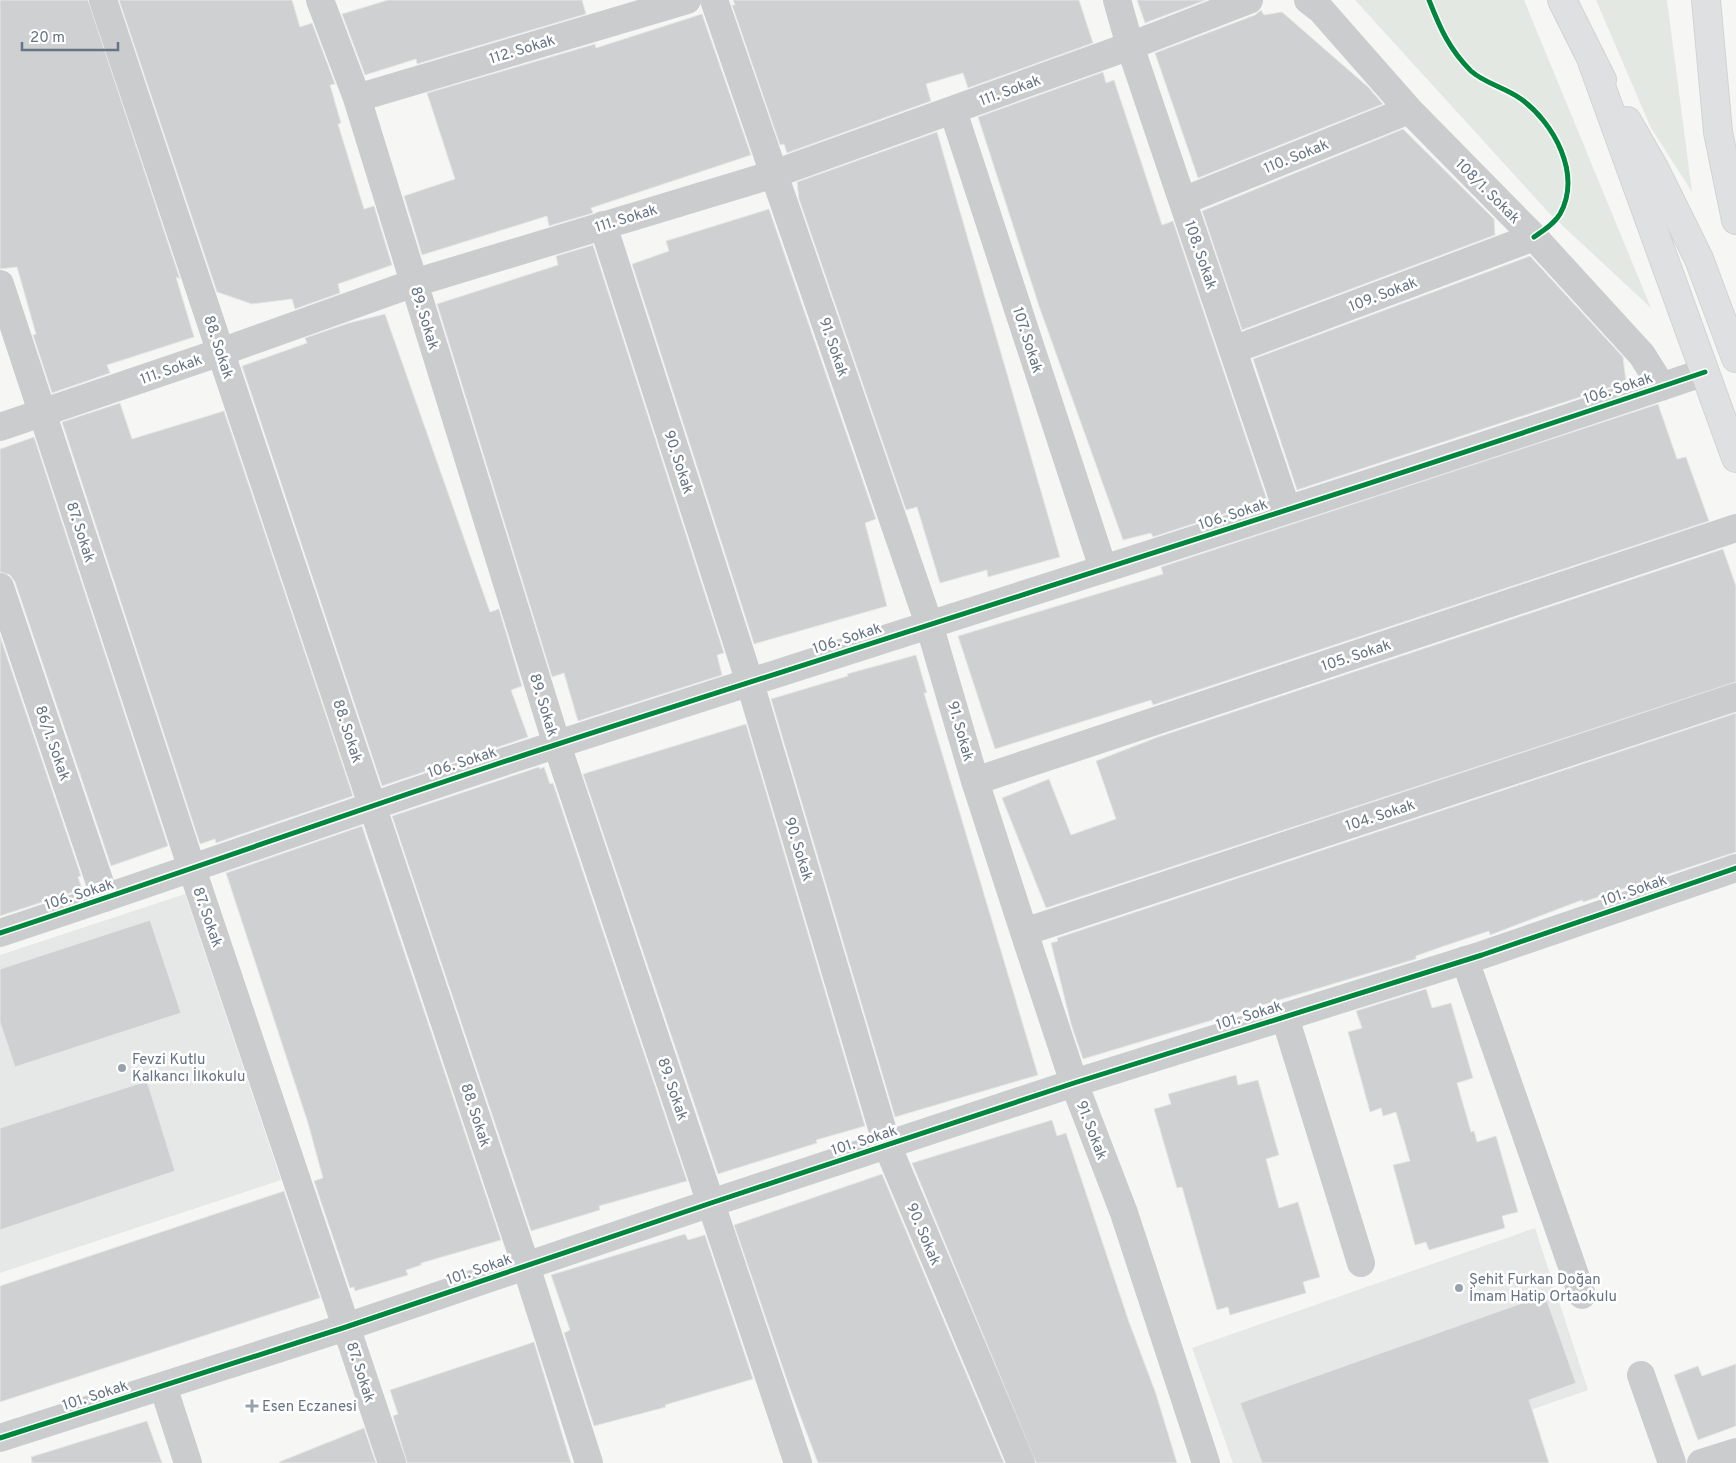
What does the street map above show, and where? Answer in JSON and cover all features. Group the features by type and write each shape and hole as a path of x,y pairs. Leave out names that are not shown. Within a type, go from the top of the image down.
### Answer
{"highway":[{"path":"1562,0 1593,64 1654,168 1699,259 1736,358"},
{"path":"1706,1 1718,132 1736,220"},
{"path":"1593,64 1736,458"}],"street":[{"name":"88. Sokak","path":"103,0 526,1266 589,1463"},
{"name":"89. Sokak","path":"320,0 357,98 557,745 798,1463"},
{"name":"112. Sokak","path":"357,98 687,0"},
{"name":"91. Sokak","path":"714,0 929,624 975,781 1024,932 1074,1083 1124,1213 1206,1463"},
{"name":"108. Sokak","path":"1117,0 1130,46 1287,510"},
{"name":"111. Sokak","path":"0,427 221,352 414,283 774,174 953,111 1249,0"},
{"name":"108/1. Sokak","path":"1308,0 1321,10 1409,110 1534,237 1642,356 1662,387"},
{"name":"110. Sokak","path":"1183,201 1409,110"},
{"name":"107. Sokak","path":"953,111 1103,568"},
{"name":"90. Sokak","path":"604,225 750,683 887,1145 1021,1463"},
{"name":"109. Sokak","path":"1232,350 1534,237"},
{"name":"87. Sokak","path":"0,284 192,869 392,1463"},
{"name":"106. Sokak","path":"0,933 192,869 372,805 1287,510 1704,372"},
{"name":"105. Sokak","path":"975,781 1736,528"},
{"name":"86/1. Sokak","path":"0,587 105,898"},
{"name":"104. Sokak","path":"1024,932 1736,696"},
{"name":"101. Sokak","path":"0,1438 346,1327 711,1203 1074,1083 1465,960 1736,868"},
{"path":"1465,960 1582,1295"},
{"path":"1284,1017 1360,1263"},
{"path":"1641,1375 1672,1463"},
{"path":"163,1386 188,1463"},
{"path":"1701,1463 1736,1452"}],"shaded area":[{"path":"1355,0 1524,0 1651,308 1549,213"},
{"path":"1596,0 1667,0 1692,192 1651,128"},
{"name":"Fevzi Kutlu Kalkancı İlkokulu","path":"185,894 281,1180 0,1273 0,955"},
{"name":"Şehit Furkan Doğan İmam Hatip Ortaokulu","path":"1535,1228 1588,1390 1379,1463 1233,1463 1192,1348"}],"building":[{"path":"0,0 88,0 180,279 176,277 194,337 107,365 110,373 52,393 33,335 36,334 17,267 0,269"},
{"path":"119,0 292,0 300,27 312,23 335,84 330,85 341,123 338,124 364,209 374,206 392,265 338,284 340,293 295,309 292,299 252,304 217,292"},
{"path":"388,0 582,0 586,14 417,64 416,59 365,75 342,14"},
{"path":"733,0 1079,0 1093,43 968,88 963,73 926,84 931,101 787,153 784,144 780,145 732,5 735,5"},
{"path":"1137,0 1206,0 1145,23"},
{"path":"1261,10 1264,15 1282,12 1368,87 1383,104 1198,178 1155,53 1255,15"},
{"path":"702,14 751,155 591,208 593,213 549,226 547,216 422,255 404,196 455,179 427,93 595,44 596,48"},
{"path":"1103,72 1106,83 1114,80 1162,225 1173,221 1267,500 1153,537 1151,533 1123,540 1039,306 978,117"},
{"path":"1403,129 1494,219 1495,235 1242,330 1202,211"},
{"path":"937,132 1060,557 988,577 987,570 940,583 917,507 906,510 799,199 797,182"},
{"path":"769,209 876,519 865,523 887,606 754,644 632,264 669,251 666,241"},
{"path":"593,245 724,653 717,655 722,675 578,721 564,673 552,677 437,304 558,265 556,256"},
{"path":"1530,256 1623,357 1626,382 1297,490 1253,359"},
{"path":"385,314 490,612 499,609 522,686 511,690 528,737 382,786 242,366 307,343 305,338 349,323"},
{"path":"120,403 132,439 224,411 353,796 216,843 215,839 200,844 62,422"},
{"path":"1658,404 1677,459 1686,457 1709,521 1153,705 1151,700 995,749 958,636 1163,574 1161,567"},
{"path":"34,437 168,846 111,866 15,582 10,575 0,572 0,449"},
{"path":"1723,549 1736,586 1736,682 1046,908 1002,798 1049,779 1071,835 1116,819 1096,761 1158,737"},
{"path":"0,636 81,876 78,877 82,889 0,916"},
{"path":"916,655 927,693 924,693 1038,1075 895,1117 771,699 848,676 847,674"},
{"path":"1736,713 1736,852 1583,902 1582,900 1490,935 1489,931 1441,947 1416,956 1416,959 1083,1059 1071,1024 1051,943 1058,941 1057,938"},
{"path":"746,724 865,1126 816,1140 817,1143 718,1174 583,774"},
{"path":"539,767 540,769 544,767 550,784 553,783 687,1181 599,1206 600,1210 531,1231 392,816"},
{"path":"362,826 501,1240 421,1263 421,1265 406,1270 408,1275 355,1291 354,1287 350,1288 314,1181 323,1178 308,1123 226,873"},
{"path":"150,920 181,1013 15,1067 0,1022 0,969"},
{"path":"1426,989 1432,1008 1451,1003 1473,1078 1457,1083 1471,1132 1474,1131 1477,1142 1496,1136 1518,1212 1502,1216 1505,1228 1429,1250 1426,1242 1415,1245 1393,1165 1410,1161 1396,1112 1383,1116 1381,1108 1370,1112 1348,1032 1362,1028 1356,1011"},
{"path":"1236,1075 1238,1085 1258,1080 1279,1155 1266,1159 1279,1208 1298,1202 1320,1277 1303,1282 1306,1293 1230,1315 1228,1307 1217,1310 1182,1187 1177,1188 1154,1109 1171,1104 1168,1094"},
{"path":"147,1081 175,1171 0,1230 0,1128"},
{"path":"1052,1120 1057,1136 1066,1133 1129,1322 1156,1394 1177,1463 1036,1463 912,1163"},
{"path":"882,1174 1004,1463 818,1463 789,1386 734,1225"},
{"path":"284,1191 320,1298 0,1402 0,1286"},
{"path":"685,1234 688,1240 705,1235 753,1379 665,1405 666,1407 594,1426 564,1333 570,1330 551,1275"},
{"path":"1545,1295 1576,1383 1529,1400 1549,1463 1262,1463 1240,1403"},
{"path":"534,1342 571,1463 407,1463 393,1416 398,1414 390,1390"},
{"path":"1736,1364 1736,1426 1698,1440 1674,1375 1698,1366 1702,1376"},
{"path":"147,1421 162,1463 32,1463 31,1457"},
{"path":"364,1428 376,1463 279,1462"}],"cycle path":[{"path":"1429,0 1446,38 1463,63 1476,75 1515,95 1533,109 1554,135 1561,150 1566,166 1568,183 1566,199 1558,218 1534,237"},
{"path":"0,933 485,768 1274,514 1705,372"},
{"path":"0,1438 346,1327 711,1203 1074,1083 1482,955 1736,868"}],"place":[{"name":"Fevzi Kutlu Kalkancı İlkokulu","path":"122,1068"},
{"name":"Şehit Furkan Doğan İmam Hatip Ortaokulu","path":"1459,1288"},
{"name":"Esen Eczanesi","path":"252,1406"}]}
